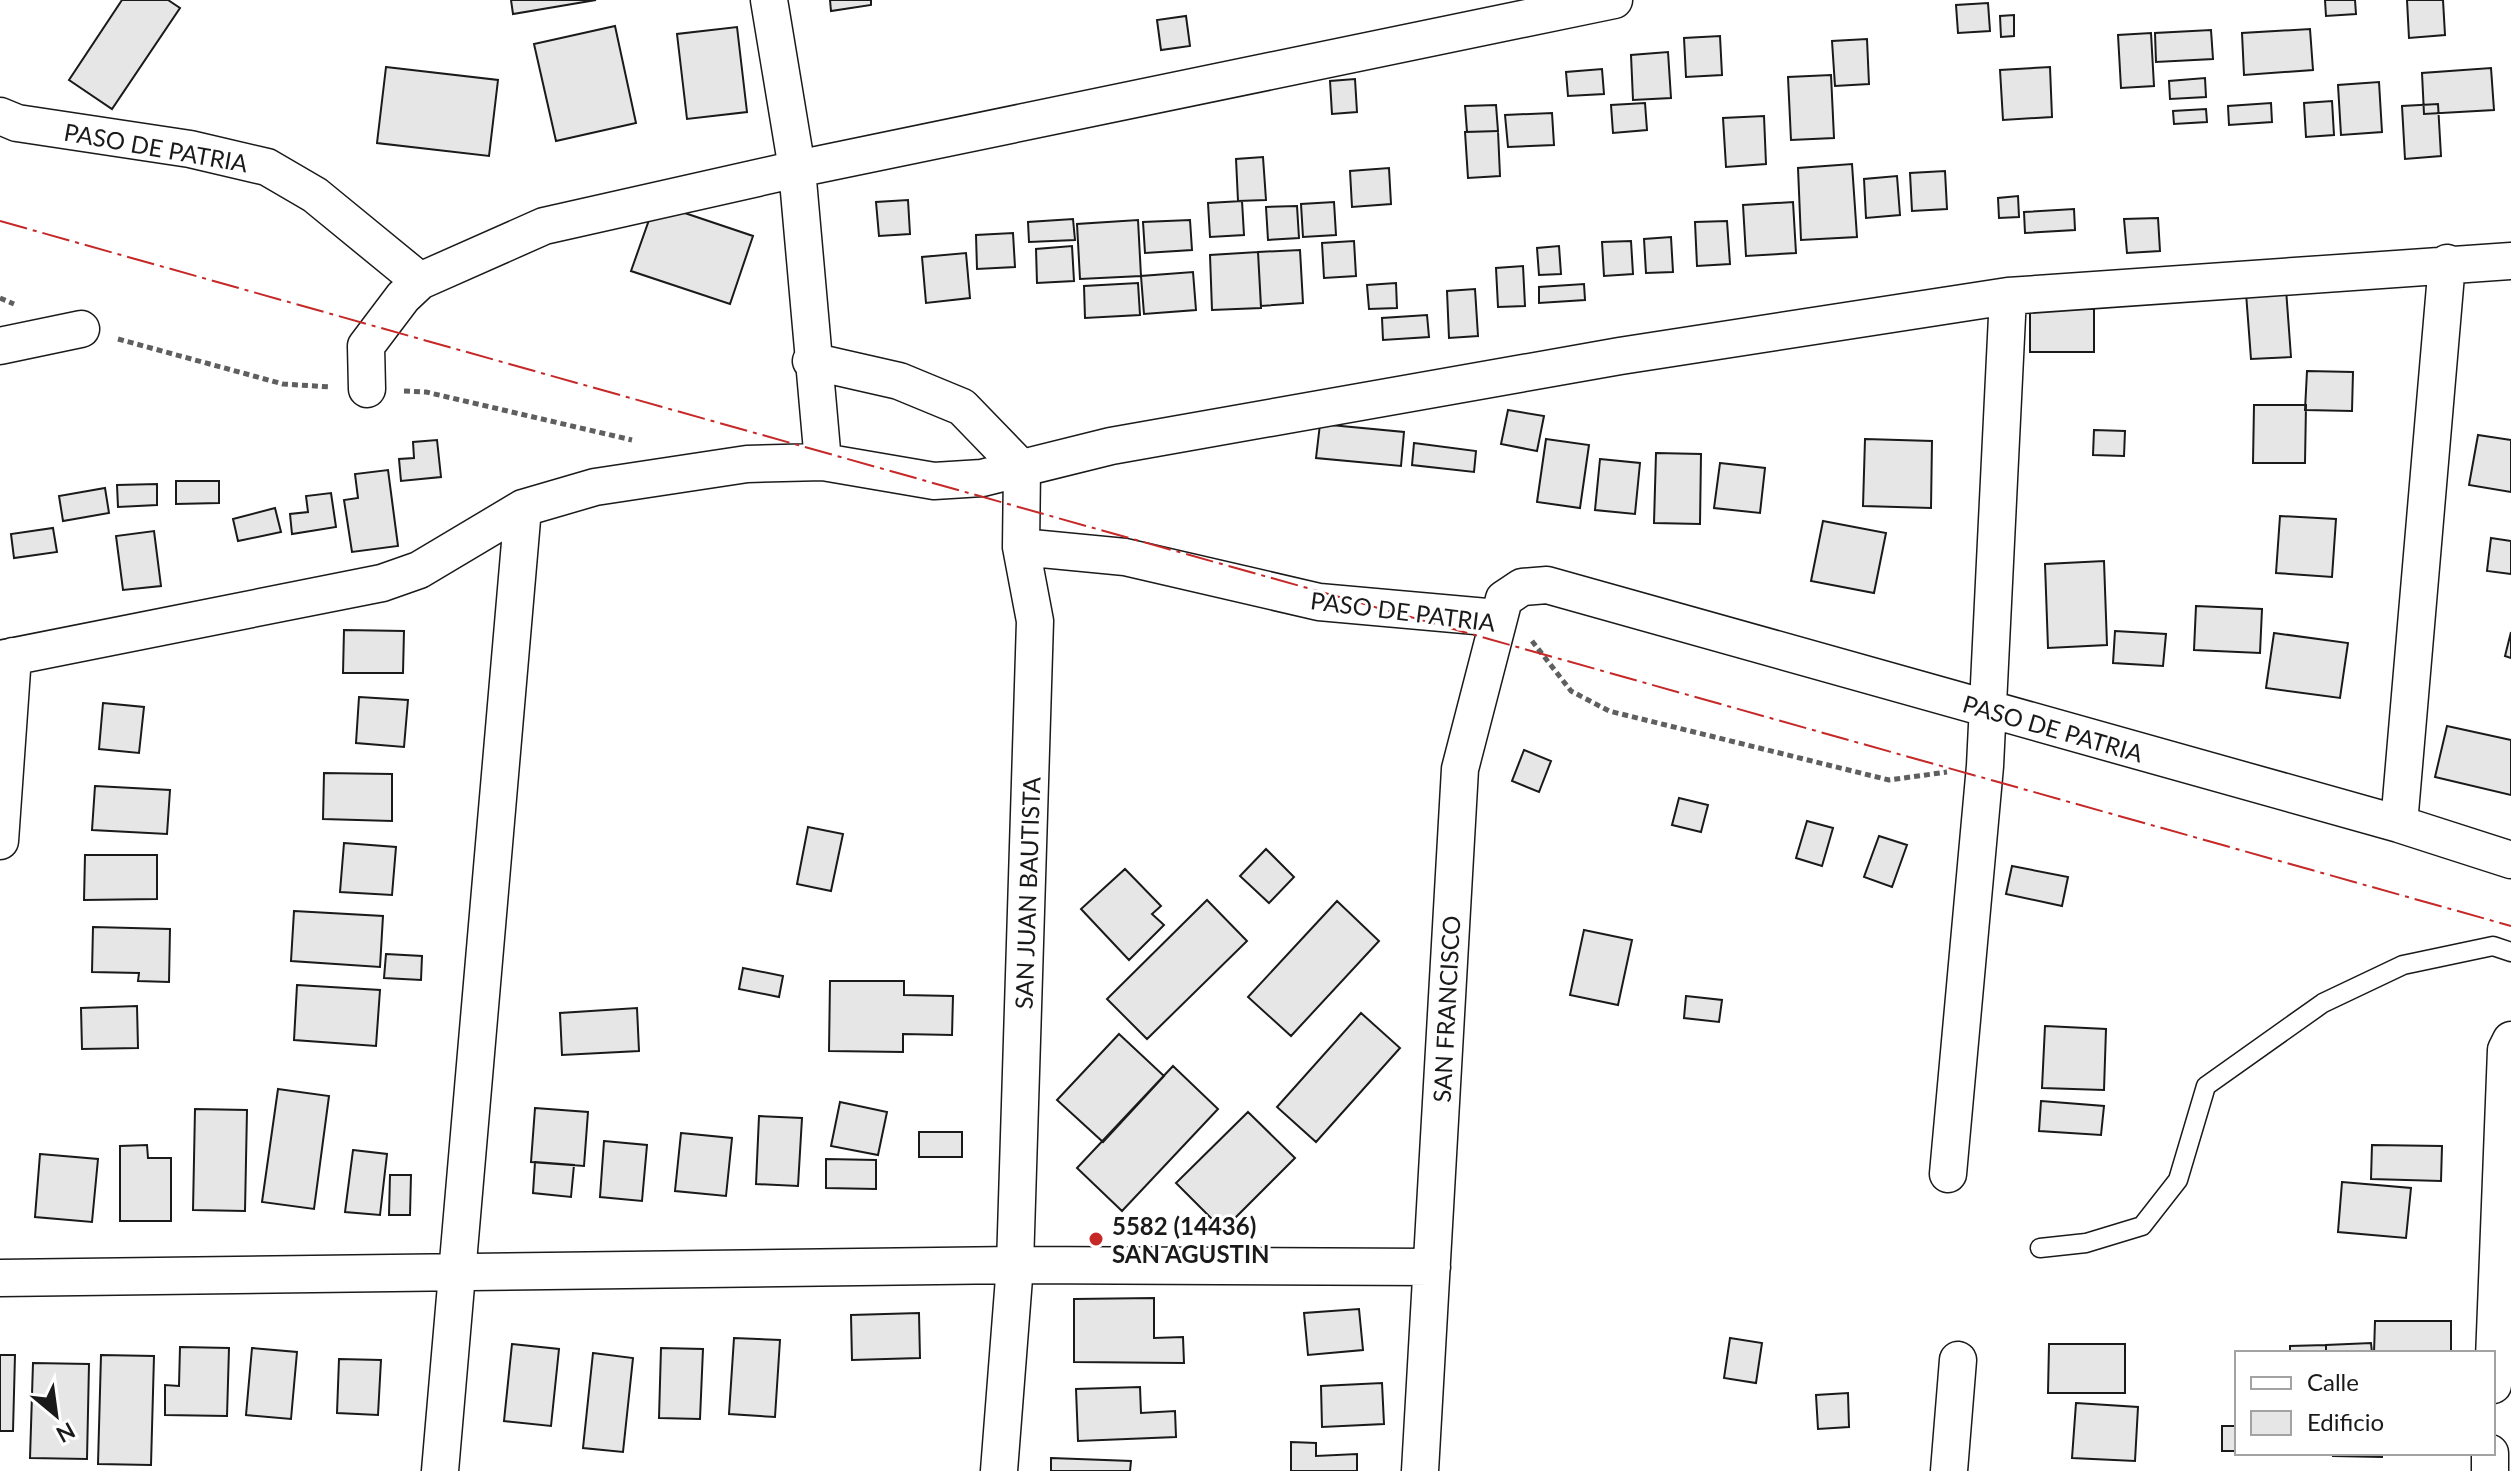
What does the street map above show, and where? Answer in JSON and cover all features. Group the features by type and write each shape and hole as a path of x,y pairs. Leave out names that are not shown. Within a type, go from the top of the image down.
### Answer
{"street":[{"path":"769,0 797,169 811,361 823,462"},
{"path":"367,389 366,346 403,297 420,281 544,226 797,169 1614,0"},
{"name":"PASO DE PATRIA","path":"0,116 17,123 190,149 267,167 315,195 420,281"},
{"path":"0,841 7,657 382,583 419,570 523,508 595,487 747,464 823,462 934,481 982,478 1111,446 1604,358 2008,296 2447,263 2511,261"},
{"path":"2399,824 2447,263"},
{"path":"1948,1174 1985,766 2008,296"},
{"path":"0,346 81,329"},
{"path":"811,361 899,381 962,407 1022,469"},
{"name":"SAN JUAN BAUTISTA","path":"999,1471 1015,1265 1035,621 1021,547 1022,469"},
{"path":"440,1471 523,508"},
{"name":"PASO DE PATRIA","path":"1021,547 1125,557 1319,602 1498,618"},
{"name":"PASO DE PATRIA","path":"1547,585 2399,824 2511,860"},
{"name":"SAN FRANCISCO","path":"1420,1471 1460,769 1504,599 1522,587 1547,585"},
{"path":"2495,1351 2509,1045"},
{"path":"0,1278 1015,1265 1432,1267"},
{"path":"1949,1471 1958,1360"}],"lane":[{"path":"2040,1248 2086,1243 2142,1226 2178,1180 2206,1086 2323,1003 2403,965 2493,946 2511,952"}],"path":[{"name":"PASO DE PATRIA","path":"1498,618 1528,637 1571,691 1609,711 1889,780 1985,766"}],"building":[{"path":"122,0 168,0 180,8 112,109 69,80"},
{"path":"511,0 596,0 513,14"},
{"path":"830,0 871,0 871,5 831,11"},
{"path":"2325,0 2355,0 2356,14 2326,16"},
{"path":"2407,0 2443,0 2445,35 2409,38"},
{"path":"1988,3 1990,31 1958,33 1956,5"},
{"path":"2014,15 2014,36 2001,37 2000,16"},
{"path":"1186,16 1190,46 1161,50 1157,20"},
{"path":"615,26 636,123 556,141 534,44"},
{"path":"737,27 747,112 687,119 677,34"},
{"path":"2310,29 2313,70 2244,75 2242,33"},
{"path":"2211,30 2213,59 2156,62 2155,33"},
{"path":"2151,33 2154,86 2121,88 2118,35"},
{"path":"1720,36 1722,75 1686,77 1684,38"},
{"path":"1867,39 1869,84 1835,86 1832,41"},
{"path":"1668,52 1671,98 1633,100 1631,55"},
{"path":"386,67 498,80 489,156 377,143"},
{"path":"2050,67 2052,117 2003,120 2000,70"},
{"path":"2491,68 2494,110 2424,114 2422,73"},
{"path":"1602,69 1604,94 1568,96 1566,72"},
{"path":"1831,75 1834,138 1791,140 1788,77"},
{"path":"2205,78 2206,97 2170,99 2169,81"},
{"path":"1355,79 1357,112 1332,114 1330,81"},
{"path":"2379,82 2382,132 2341,135 2338,85"},
{"path":"2332,101 2334,135 2306,137 2304,103"},
{"path":"1645,103 1647,130 1613,133 1611,105"},
{"path":"2271,103 2272,122 2229,125 2228,106"},
{"path":"2438,104 2441,156 2405,159 2402,106"},
{"path":"1496,105 1498,131 1467,132 1465,106"},
{"path":"2206,109 2207,122 2174,124 2173,111"},
{"path":"1552,113 1554,145 1508,147 1505,115"},
{"path":"1764,116 1766,164 1726,167 1723,118"},
{"path":"1498,131 1500,176 1468,178 1465,132"},
{"path":"1263,157 1266,200 1238,201 1236,159"},
{"path":"1852,164 1857,237 1801,240 1798,168"},
{"path":"1389,168 1391,204 1352,207 1350,171"},
{"path":"1945,171 1947,209 1912,211 1910,173"},
{"path":"1897,176 1900,215 1866,218 1864,179"},
{"path":"2018,196 2019,217 1999,218 1998,198"},
{"path":"908,200 910,234 879,236 876,202"},
{"path":"1242,201 1244,235 1210,237 1208,203"},
{"path":"1334,202 1336,235 1303,237 1301,204"},
{"path":"1793,202 1796,253 1746,256 1743,205"},
{"path":"655,203 753,236 730,304 631,271"},
{"path":"1297,206 1299,238 1268,240 1266,207"},
{"path":"2074,209 2075,230 2025,233 2024,212"},
{"path":"2158,218 2160,251 2127,253 2124,219"},
{"path":"1073,219 1075,240 1029,242 1028,222"},
{"path":"1138,220 1141,276 1080,279 1077,224"},
{"path":"1190,220 1192,250 1145,253 1143,222"},
{"path":"1727,221 1730,264 1697,266 1695,222"},
{"path":"1013,233 1015,267 977,269 976,235"},
{"path":"1671,237 1673,272 1646,273 1644,239"},
{"path":"1354,241 1356,276 1324,278 1322,243"},
{"path":"1631,241 1633,274 1604,276 1602,242"},
{"path":"1072,246 1074,281 1037,283 1036,249"},
{"path":"1559,246 1561,274 1539,275 1537,248"},
{"path":"1300,250 1303,303 1261,306 1258,252"},
{"path":"1258,252 1261,308 1212,310 1210,255"},
{"path":"966,253 970,298 926,303 922,257"},
{"path":"1523,266 1525,306 1498,307 1496,268"},
{"path":"1193,272 1196,310 1144,314 1141,276"},
{"path":"1138,283 1140,315 1085,318 1084,286"},
{"path":"1396,283 1397,308 1369,309 1367,285"},
{"path":"1584,284 1585,300 1539,303 1539,287"},
{"path":"1475,289 1478,336 1449,338 1447,291"},
{"path":"2286,289 2291,357 2251,359 2246,293"},
{"path":"2030,309 2094,309 2094,352 2030,352"},
{"path":"1427,315 1429,337 1383,340 1382,318"},
{"path":"2307,371 2353,372 2352,411 2305,410"},
{"path":"2254,405 2306,405 2305,463 2253,463"},
{"path":"1508,410 1544,416 1537,451 1501,444"},
{"path":"1320,424 1404,432 1401,466 1316,458"},
{"path":"2094,430 2125,431 2124,456 2093,455"},
{"path":"2478,435 2511,440 2511,492 2469,485"},
{"path":"1546,439 1589,445 1580,508 1537,502"},
{"path":"1865,439 1932,441 1931,508 1863,506"},
{"path":"437,440 441,477 401,481 399,459 414,458 413,442"},
{"path":"1414,443 1476,451 1474,472 1412,465"},
{"path":"1656,453 1701,454 1700,524 1654,523"},
{"path":"1600,459 1640,463 1635,514 1595,510"},
{"path":"1720,463 1765,468 1760,513 1714,508"},
{"path":"388,470 398,546 352,552 344,500 358,498 355,474"},
{"path":"176,481 219,481 219,503 176,504"},
{"path":"157,484 157,505 118,507 117,485"},
{"path":"105,488 109,513 63,521 59,496"},
{"path":"331,493 336,527 292,534 290,514 308,512 306,496"},
{"path":"275,508 281,532 238,541 233,519"},
{"path":"2280,516 2336,519 2332,577 2276,573"},
{"path":"1823,521 1886,533 1874,593 1811,581"},
{"path":"53,528 57,552 14,558 11,534"},
{"path":"154,531 161,586 123,590 116,536"},
{"path":"2491,538 2511,541 2511,574 2487,571"},
{"path":"2104,561 2107,645 2048,648 2045,564"},
{"path":"2196,606 2262,609 2260,653 2194,650"},
{"path":"344,630 404,631 403,673 343,673"},
{"path":"2115,631 2166,634 2163,666 2113,663"},
{"path":"2511,632 2511,658 2505,656"},
{"path":"2274,633 2348,643 2340,698 2266,688"},
{"path":"359,697 408,700 404,747 356,743"},
{"path":"103,703 144,707 139,753 99,749"},
{"path":"2447,726 2511,740 2511,795 2435,777"},
{"path":"1524,750 1551,761 1539,792 1512,781"},
{"path":"324,773 392,774 392,821 323,819"},
{"path":"95,786 170,790 167,834 92,830"},
{"path":"1679,798 1708,805 1701,832 1672,825"},
{"path":"1807,821 1833,828 1822,866 1796,858"},
{"path":"808,827 843,834 831,891 797,884"},
{"path":"1879,836 1907,845 1892,887 1864,877"},
{"path":"344,843 396,847 392,895 340,892"},
{"path":"1266,849 1294,877 1269,903 1240,876"},
{"path":"85,855 157,855 157,899 84,900"},
{"path":"2012,866 2068,877 2062,906 2006,894"},
{"path":"1125,869 1161,906 1152,914 1164,925 1129,960 1081,909"},
{"path":"1207,900 1247,941 1147,1039 1107,999"},
{"path":"1337,901 1379,941 1291,1036 1248,997"},
{"path":"294,911 383,916 380,967 291,961"},
{"path":"93,927 170,929 169,982 138,981 139,973 92,972"},
{"path":"1584,930 1632,940 1618,1005 1570,995"},
{"path":"386,954 422,956 421,980 384,978"},
{"path":"743,968 783,976 779,997 739,989"},
{"path":"830,981 904,981 904,995 953,996 952,1035 903,1034 903,1052 829,1051"},
{"path":"297,985 380,990 376,1046 294,1040"},
{"path":"1686,996 1722,1000 1719,1022 1684,1018"},
{"path":"137,1006 138,1048 82,1049 81,1008"},
{"path":"637,1008 639,1051 562,1055 560,1013"},
{"path":"1361,1013 1400,1048 1316,1142 1277,1107"},
{"path":"2045,1026 2106,1029 2104,1090 2042,1088"},
{"path":"1119,1034 1164,1076 1103,1142 1057,1100"},
{"path":"1173,1066 1218,1109 1122,1211 1077,1168"},
{"path":"278,1089 329,1096 314,1209 262,1202"},
{"path":"2041,1101 2104,1106 2101,1135 2039,1131"},
{"path":"840,1102 887,1112 878,1155 831,1146"},
{"path":"535,1108 588,1112 584,1166 531,1162"},
{"path":"195,1109 247,1110 245,1211 193,1210"},
{"path":"1248,1112 1295,1158 1223,1230 1176,1183"},
{"path":"759,1116 802,1118 798,1186 756,1184"},
{"path":"919,1132 962,1132 962,1157 919,1157"},
{"path":"681,1133 732,1138 726,1196 675,1191"},
{"path":"604,1141 647,1145 642,1201 600,1197"},
{"path":"147,1145 148,1158 171,1158 171,1221 120,1221 120,1146"},
{"path":"2372,1145 2442,1146 2441,1181 2371,1179"},
{"path":"353,1150 387,1154 380,1215 345,1212"},
{"path":"40,1154 98,1159 92,1222 35,1217"},
{"path":"826,1159 876,1160 876,1189 826,1188"},
{"path":"535,1162 574,1165 571,1197 533,1193"},
{"path":"390,1175 411,1175 410,1215 389,1215"},
{"path":"2342,1182 2411,1188 2406,1238 2338,1232"},
{"path":"1154,1298 1154,1338 1183,1337 1184,1363 1074,1362 1074,1299"},
{"path":"1359,1309 1363,1350 1308,1355 1304,1313"},
{"path":"919,1313 920,1358 852,1360 851,1315"},
{"path":"2375,1321 2451,1321 2451,1351 2374,1351"},
{"path":"734,1338 780,1340 775,1417 729,1414"},
{"path":"1730,1338 1762,1343 1756,1383 1724,1378"},
{"path":"2371,1343 2372,1351 2326,1351 2326,1345"},
{"path":"512,1344 559,1349 551,1426 504,1421"},
{"path":"2049,1344 2125,1344 2125,1393 2048,1393"},
{"path":"2326,1345 2326,1351 2290,1351 2290,1346"},
{"path":"180,1347 229,1348 227,1416 165,1415 165,1385 179,1386"},
{"path":"252,1348 297,1352 291,1419 246,1415"},
{"path":"661,1348 703,1349 700,1419 659,1418"},
{"path":"593,1353 633,1358 623,1452 583,1448"},
{"path":"0,1355 15,1355 13,1431 0,1431"},
{"path":"101,1355 154,1356 151,1465 98,1464"},
{"path":"339,1359 381,1360 378,1415 337,1413"},
{"path":"33,1363 89,1364 87,1459 30,1458"},
{"path":"1382,1383 1384,1424 1322,1427 1321,1386"},
{"path":"1140,1387 1141,1413 1175,1411 1176,1437 1078,1441 1076,1389"},
{"path":"1848,1393 1849,1427 1818,1429 1816,1395"},
{"path":"2076,1403 2138,1407 2135,1461 2072,1458"},
{"path":"2222,1426 2235,1426 2235,1451 2222,1451"},
{"path":"1291,1442 1316,1443 1316,1456 1357,1454 1357,1471 1291,1471"},
{"path":"2382,1455 2382,1457 2333,1456"},
{"path":"1051,1458 1131,1461 1130,1471 1051,1471"}],"power":[{"path":"0,221 2511,926"}],"place":[{"name":"5582 (14436) SAN AGUSTIN","path":"1096,1239"}]}
